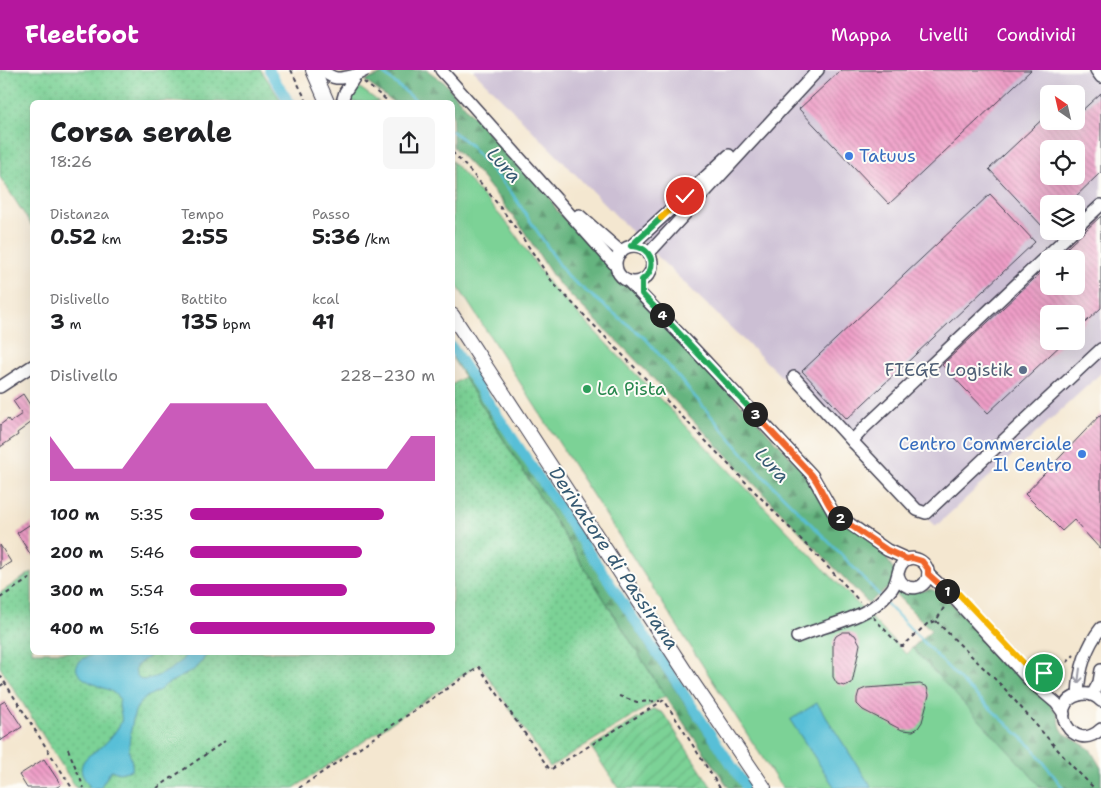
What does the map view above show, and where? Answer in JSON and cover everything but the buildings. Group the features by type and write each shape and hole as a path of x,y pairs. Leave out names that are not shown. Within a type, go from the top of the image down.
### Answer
{"main road":[{"path":"312,70 326,100"},
{"path":"455,319 690,679 764,788"}],"street":[{"path":"323,70 338,79 362,76"},
{"path":"441,70 616,266 620,275 642,294 812,475 833,512 887,550 907,559 912,558 922,561 928,569 927,579 922,585 914,588 893,589 869,609 797,636"},
{"path":"648,253 818,70"},
{"path":"1096,70 1101,77"},
{"path":"343,100 345,92 362,76"},
{"path":"616,266 618,256 793,96"},
{"path":"538,179 626,249 641,247 648,253 652,263 650,273 642,280 628,281"},
{"path":"1085,219 1101,204"},
{"path":"854,443 854,439 864,428 1062,240"},
{"path":"642,280 642,294"},
{"path":"794,377 917,510 926,513 1101,349"},
{"path":"0,387 30,367"},
{"path":"887,550 901,582 906,587"},
{"path":"893,589 901,565 907,559"},
{"path":"928,574 951,594 954,600"},
{"path":"922,585 936,589 954,600 1030,680 1056,703 1064,714"},
{"path":"1101,628 1091,642 1081,666 1074,697 1066,706 1064,714 1065,722 1069,729 1079,736 1092,735 1101,728"},
{"path":"1043,690 1058,697 1096,698 1101,670"}],"path":[{"path":"291,70 306,100"},
{"path":"362,76 387,100"},
{"path":"455,155 478,178 511,220 553,283 869,609 900,646 906,645 925,626 930,622 936,621 954,600"},
{"path":"0,598 30,578"},
{"path":"936,621 1004,688 1071,765 1094,788"},
{"path":"1034,674 1062,668 1077,651"},
{"path":"299,788 479,667 550,770 664,700"},
{"path":"0,675 72,788"},
{"path":"0,686 5,683"},
{"path":"619,696 637,702 664,700"},
{"path":"664,700 720,788"},
{"path":"157,788 225,741"},
{"path":"68,750 84,788"}],"shaded area":[{"path":"473,70 1101,70 1101,373 936,526 639,239"}],"green space":[{"path":"0,70 261,70 281,100 30,100 30,223 0,177"},
{"path":"391,70 427,70 445,83 480,124 546,190 556,209 567,222 574,225 809,477 816,488 883,553 896,573 891,586 868,603 625,349 556,281 520,225 481,176 455,149 455,100 390,100 365,81"},
{"path":"356,85 376,100 349,100"},
{"name":"La Pista","path":"455,164 511,228 550,285 906,654 912,648 1041,788 782,788 455,282"},
{"path":"455,356 742,788 729,788 665,696 455,362"},
{"path":"464,377 665,696 550,767 479,664 294,788 76,788 0,667 0,593 30,573 30,655 455,655 455,383"},
{"path":"901,588 922,591 931,589 941,594 953,605 1047,700 1057,713 1064,733 1090,749 1101,768 1101,788 1041,788 912,648 931,630 895,594"},
{"path":"654,709 663,713 712,788 618,788 591,747"}],"water":[{"path":"91,655 150,655 136,666 136,674 143,680 168,671 180,662 185,655 205,655 196,668 167,684 140,703 135,712 130,737 129,751 132,770 119,773 111,770 100,788 90,788 82,774 82,764 118,728 121,722 120,699 111,691 87,681 77,672 77,667 83,659"},
{"path":"817,703 872,788 835,788 790,720"}],"waterway":[{"name":"Derivatore di Passirana","path":"269,70 288,100"},
{"name":"Lura","path":"379,70 416,100"},
{"name":"Lura","path":"455,133 469,144 511,192 567,276 646,339 757,470 881,597"},
{"name":"Derivatore di Passirana","path":"455,351 747,788"},
{"name":"Lura","path":"884,601 965,685 1032,747 1063,788"}],"place":[{"name":"Tatuus","path":"849,156"},
{"name":"FIEGE Logistik","path":"1023,370"},
{"name":"La Pista","path":"587,389"},
{"name":"Centro Commerciale Il Centro","path":"1082,454"}],"route":[{"path":"685,196 631,246 641,247 651,258 652,268 650,273 642,280 642,294 812,475 833,512 887,550 907,559 912,558 922,561 928,569 928,574 953,596 957,592 1034,674 1044,673"}]}
